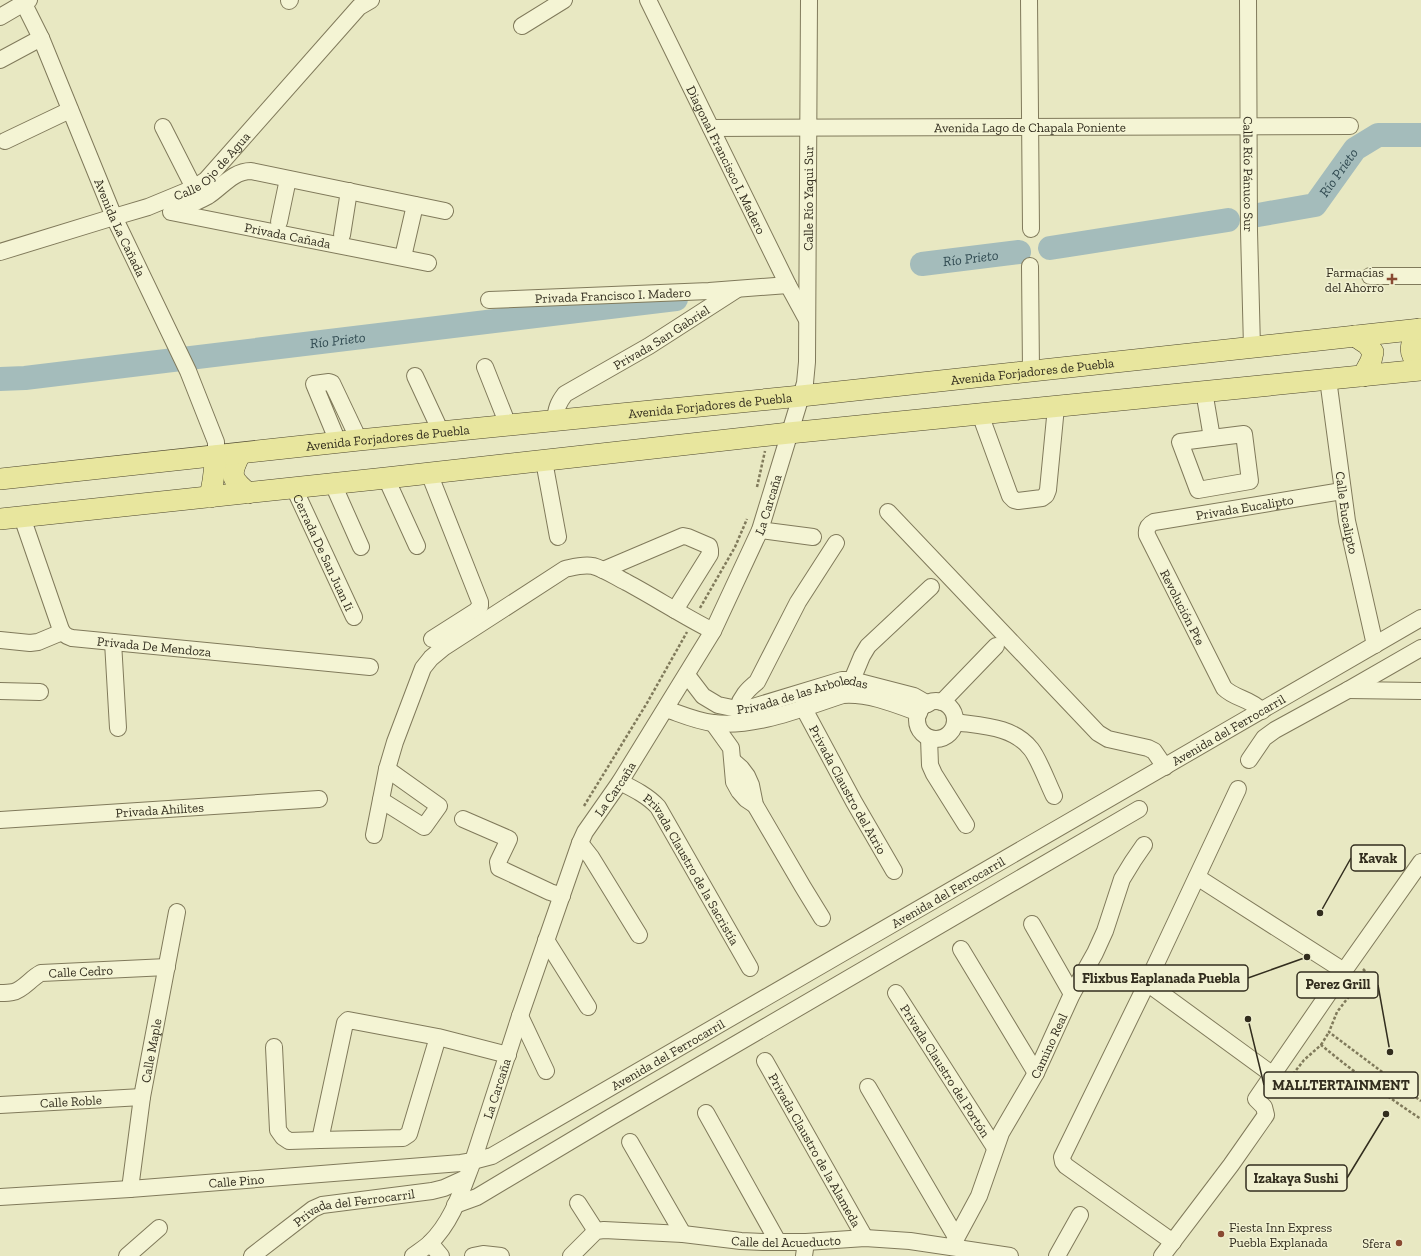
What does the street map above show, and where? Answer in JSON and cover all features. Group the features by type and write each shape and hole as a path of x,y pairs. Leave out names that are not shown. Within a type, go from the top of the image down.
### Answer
{"main road":[{"name":"Avenida Forjadores de Puebla","path":"0,479 240,454 338,442 801,396 1421,329"},
{"path":"0,519 430,474 789,433 1421,369 1412,357 1411,350 1414,338 1421,329"},
{"path":"1355,336 1367,344 1372,352 1371,361 1363,376"},
{"path":"240,454 232,473 234,480 248,493"},
{"path":"210,497 216,456"}],"street":[{"path":"522,26 564,0"},
{"name":"Diagonal Francisco I. Madero","path":"648,0 788,285 806,318"},
{"name":"Calle Río Yaqui Sur","path":"801,396 805,382 807,362 806,318 809,0"},
{"path":"1029,0 1031,229"},
{"name":"Calle Río Pánuco Sur","path":"1248,0 1249,231 1252,347"},
{"path":"0,17 25,1"},
{"name":"Avenida La Cañada","path":"25,1 114,216 188,371 216,442 216,456"},
{"name":"Calle Ojo de Agua","path":"0,252 114,216 148,208 194,188 206,180 362,2"},
{"path":"0,60 41,38"},
{"path":"5,141 70,110"},
{"name":"Avenida Lago de Chapala Poniente","path":"711,128 1249,125 1350,126"},
{"path":"163,127 194,188"},
{"path":"173,212 208,195 238,173 244,171 251,171 445,211"},
{"path":"279,222 288,179"},
{"path":"342,235 349,191"},
{"path":"403,257 415,205"},
{"name":"Privada Cañada","path":"148,208 428,262"},
{"path":"1030,266 1031,371"},
{"path":"1370,276 1421,276"},
{"name":"Privada San Gabriel","path":"555,421 559,401 565,394 649,346 736,290 788,285"},
{"name":"Privada Francisco I. Madero","path":"489,300 736,290"},
{"path":"484,367 508,425"},
{"path":"415,376 441,432"},
{"name":"Calle Eucalipto","path":"1328,379 1347,521 1375,645"},
{"path":"338,442 314,384 332,383 359,440"},
{"path":"1204,391 1212,438"},
{"name":"La Carcaña","path":"457,1200 473,1161 520,1016 580,843 585,832 620,782 666,709 713,631 760,530 801,396"},
{"path":"980,414 1010,496 1014,500 1018,501 1042,498 1046,495 1048,490 1056,407"},
{"path":"1244,434 1250,481 1198,490 1180,442 1212,438 1244,434"},
{"path":"544,461 558,537"},
{"path":"430,474 480,602 480,606 476,611 432,639"},
{"path":"386,478 417,546"},
{"path":"333,484 361,547"},
{"name":"Cerrada De San Juan Ii","path":"294,488 354,617"},
{"name":"Privada Eucalipto","path":"1148,525 1154,522 1342,491"},
{"path":"888,512 1098,733 1108,739 1148,748 1154,751 1165,766"},
{"path":"0,640 30,643 38,642 62,632 22,517"},
{"name":"Revolución Pte","path":"1148,525 1146,530 1147,535 1224,688 1230,693 1255,704 1262,711"},
{"path":"760,530 813,537"},
{"path":"603,570 683,536 709,546 710,554 675,610"},
{"path":"737,709 744,694 757,682 798,602 836,543"},
{"path":"374,835 387,769 395,742 423,668 431,658 443,648 565,569 580,566 592,566 603,570 649,594 713,631"},
{"path":"852,680 868,646 931,587"},
{"name":"Avenida del Ferrocarril","path":"473,1161 492,1156 1421,618"},
{"name":"Privada De Mendoza","path":"62,632 66,637 72,638 370,667"},
{"path":"113,642 118,728"},
{"path":"930,706 952,710 955,722 951,733 946,737 935,739 924,735 918,725 917,719 930,706 996,646"},
{"path":"1249,760 1264,738 1275,730 1421,648"},
{"name":"Privada de las Arboledas","path":"687,675 703,696 718,705 737,709 753,707 842,680 852,680 914,696 930,706"},
{"path":"757,682 758,690 767,703"},
{"path":"1348,690 1421,691"},
{"path":"0,691 40,692"},
{"name":"Privada de las Arboledas","path":"666,709 694,719 713,723 745,723 760,721 843,695 854,694 900,706 930,706"},
{"name":"Privada Claustro del Atrio","path":"803,707 854,802 894,871"},
{"path":"955,722 1002,729 1015,734 1032,750 1054,796"},
{"path":"713,723 751,785 755,805 822,918"},
{"path":"732,755 745,723"},
{"path":"929,738 930,764 932,769 966,825"},
{"path":"381,800 424,827 439,806 387,769"},
{"name":"Privada Claustro de la Sacristía","path":"620,782 635,790 658,807 750,968"},
{"path":"1174,1242 1066,1166 1062,1157 1147,983 1238,789"},
{"name":"Privada Ahilites","path":"0,820 319,799"},
{"path":"413,1256 430,1243 451,1215 457,1200 477,1197 610,1117 1139,809"},
{"path":"463,819 509,839 498,862 499,868 562,896"},
{"path":"580,843 591,857 639,934"},
{"name":"Camino Real","path":"954,1242 979,1196 1001,1133 1036,1073 1072,994 1095,953 1105,931 1122,879 1144,845"},
{"path":"1162,1256 1231,1166 1266,1115 1264,1107 1256,1099 1347,966 1421,862"},
{"path":"1197,877 1347,966"},
{"name":"Calle Maple","path":"130,1189 142,1097 177,912"},
{"path":"1032,924 1072,994"},
{"path":"546,940 588,1007"},
{"path":"961,950 1036,1073"},
{"name":"Calle Cedro","path":"0,993 12,993 18,991 35,976 40,974 167,967"},
{"path":"1147,983 1273,1075"},
{"name":"Privada Claustro del Portón","path":"896,993 995,1148"},
{"path":"520,1016 546,1071"},
{"path":"320,1140 345,1023 351,1020 438,1037 508,1055"},
{"path":"274,1047 278,1130 283,1137 289,1141 403,1138 409,1134 438,1037"},
{"name":"Privada Claustro de la Alameda","path":"765,1061 865,1238"},
{"path":"868,1087 954,1242"},
{"name":"Calle Roble","path":"0,1105 142,1097"},
{"path":"706,1113 778,1242"},
{"path":"630,1142 683,1234"},
{"name":"Calle Pino","path":"0,1197 130,1189 473,1161"},
{"name":"Privada del Ferrocarril","path":"252,1256 314,1209 322,1205 432,1191 444,1188 466,1178"},
{"path":"571,1256 596,1231 578,1203"},
{"path":"1057,1256 1080,1215"},
{"path":"127,1256 159,1228"},
{"name":"Calle del Acueducto","path":"596,1231 628,1230 683,1234 741,1241 778,1242 805,1249 865,1238 954,1242 1010,1256"},
{"path":"430,1243 441,1256"},
{"path":"474,1256 483,1254 501,1256"}],"path":[{"path":"1273,1075 1285,1083 1304,1060 1321,1045 1329,1032 1337,1012 1367,973 1347,966"},
{"path":"1329,1032 1421,1101"},
{"path":"1321,1045 1354,1072 1421,1119"}],"waterway":[{"name":"Río Prieto","path":"1258,215 1315,205 1355,149 1378,135 1421,135"},
{"name":"Río Prieto","path":"1050,248 1228,220"},
{"name":"Río Prieto","path":"922,264 1019,252"},
{"name":"Río Prieto","path":"0,379 25,378 676,299"}],"place":[{"name":"Farmacias del Ahorro","path":"1392,279"},
{"name":"Kavak","path":"1320,913"},
{"name":"Flixbus Eaplanada Puebla","path":"1307,957"},
{"name":"MALLTERTAINMENT","path":"1248,1019"},
{"name":"Perez Grill","path":"1390,1052"},
{"name":"Izakaya Sushi","path":"1386,1114"},
{"name":"Fiesta Inn Express Puebla Explanada","path":"1221,1234"},
{"name":"Sfera","path":"1399,1243"}]}
